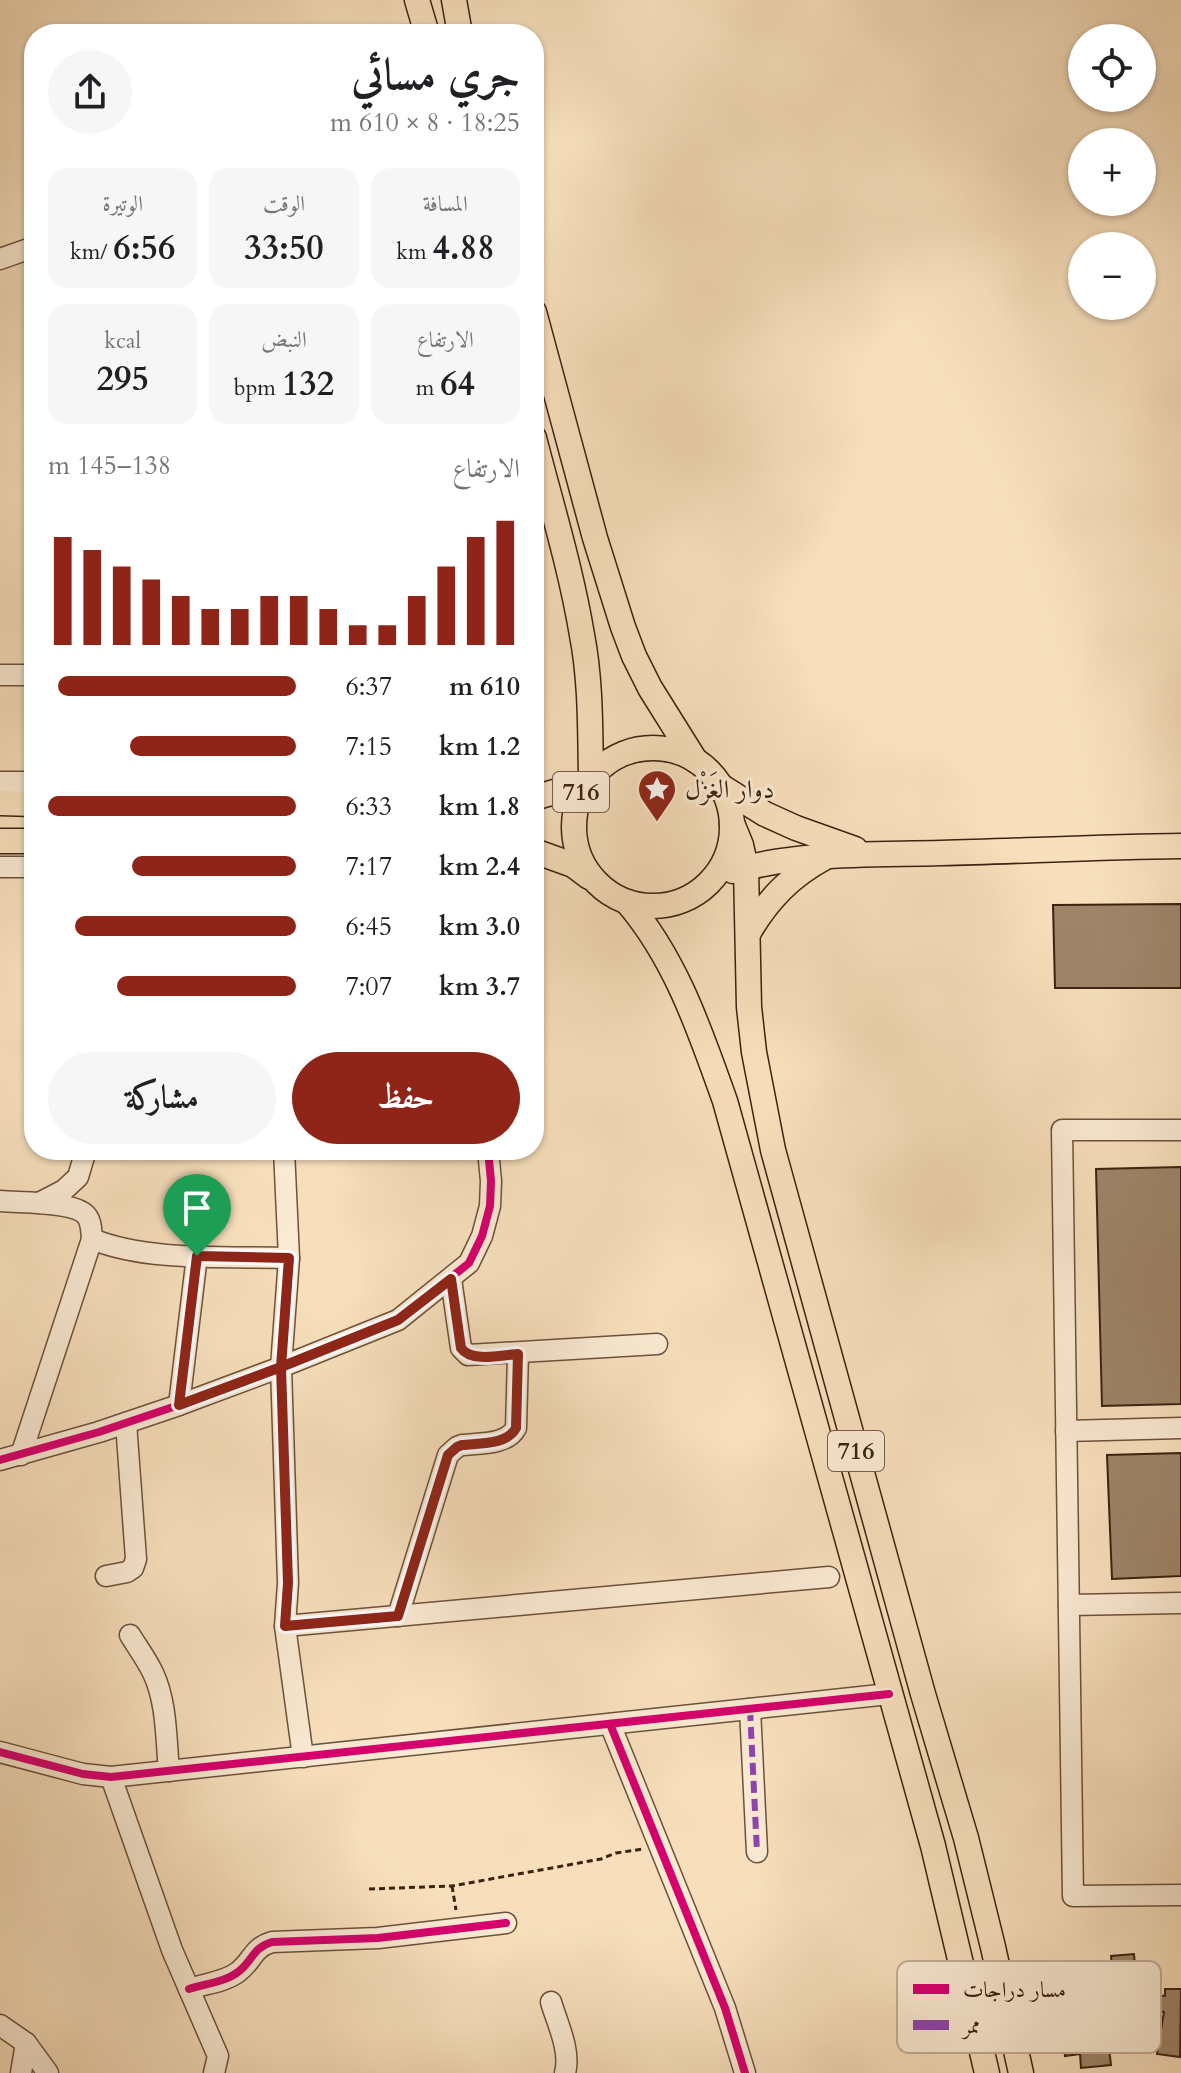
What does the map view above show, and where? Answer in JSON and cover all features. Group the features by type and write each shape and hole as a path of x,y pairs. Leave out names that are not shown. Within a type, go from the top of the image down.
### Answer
{"main road":[{"path":"417,0 424,24"},
{"path":"454,0 458,24"},
{"name":"716","path":"544,349 595,538 623,627 650,688 695,760"},
{"name":"716","path":"544,477 583,637 590,705 590,779"},
{"name":"716","path":"640,748 669,749 695,760 722,787 729,804 731,842 725,861 701,890 666,905 646,906 610,894 595,881 576,849 573,830 581,793 605,763 640,748"},
{"path":"544,795 590,779"},
{"path":"722,787 765,814 796,828 869,853"},
{"path":"0,803 24,804"},
{"name":"716","path":"732,823 746,868 749,1007 754,1052 773,1150 923,1694 966,1838 996,1961"},
{"path":"0,841 24,841"},
{"path":"714,877 790,859 869,853 1181,846"},
{"path":"544,855 573,865 595,881"},
{"path":"748,934 773,896 809,866 829,856"},
{"name":"716","path":"627,902 647,924 675,975 693,1013 725,1101 933,1846 960,1961"},
{"name":"716","path":"982,2053 987,2073"},
{"name":"716","path":"1017,2053 1021,2073"}],"street":[{"path":"0,259 24,251"},
{"path":"0,675 24,675"},
{"path":"0,782 24,782"},
{"path":"0,867 24,867"},
{"path":"1181,1130 1062,1130 1073,1896 1181,1895"},
{"path":"36,1204 64,1190 78,1177 83,1160"},
{"path":"284,1160 289,1258 281,1367 288,1583 285,1626 303,1757"},
{"path":"0,1460 179,1405 398,1320 469,1263 482,1236 490,1206 489,1160"},
{"path":"0,1201 73,1207 85,1214 91,1225 92,1239 21,1455"},
{"path":"92,1239 108,1246 173,1255 289,1258"},
{"path":"179,1405 197,1256"},
{"path":"451,1279 461,1348 474,1356 657,1344"},
{"path":"398,1616 448,1455 462,1445 503,1440 516,1428 518,1354"},
{"path":"106,1576 127,1572 136,1564 126,1423"},
{"path":"1066,1431 1181,1428"},
{"path":"285,1626 829,1577"},
{"path":"1069,1605 1181,1603"},
{"path":"130,1635 153,1673 162,1699 169,1771"},
{"path":"0,1752 83,1774 111,1777 889,1694"},
{"path":"750,1709 757,1852"},
{"path":"610,1724 725,2008 745,2073"},
{"path":"111,1777 172,1950 218,2056 214,2073"},
{"path":"189,1989 238,1972 256,1950 272,1942 357,1940 506,1923"},
{"path":"551,2002 565,2049 565,2073"},
{"path":"0,2025 26,2043 48,2073"},
{"path":"21,2073 26,2043"}],"path":[{"path":"369,1889 452,1886 659,1846"},
{"path":"452,1886 459,1929"}],"building":[{"path":"1181,904 1181,988 1055,988 1053,905"},
{"path":"1181,1167 1181,1404 1102,1406 1096,1169"},
{"path":"1181,1453 1181,1576 1112,1579 1107,1455"},
{"path":"1134,1954 1135,1961 1111,1961 1111,1956"},
{"path":"1165,1989 1181,1989 1180,2057 1157,2054 1161,2053 1164,2012 1161,2011 1161,1996 1165,1996"},
{"path":"1065,2053 1110,2053 1111,2065 1081,2068 1080,2054 1065,2056"}],"marked path":[{"path":"750,1709 757,1852"}],"cycle path":[{"path":"0,1460 179,1405 398,1320 469,1263 482,1236 490,1206 489,1160"},
{"path":"0,1752 83,1774 111,1777 889,1694"},
{"path":"610,1724 725,2008 745,2073"},
{"path":"189,1989 233,1975 256,1951 272,1942 378,1938 506,1923"}],"place":[{"name":"دوار الغَزْل","path":"657,823"}],"route":[{"path":"197,1256 179,1405 281,1367 398,1320 451,1279 464,1352 474,1356 518,1354 516,1428 509,1438 462,1445 448,1455 398,1616 285,1626 288,1583 281,1367 289,1258 197,1256"}]}
